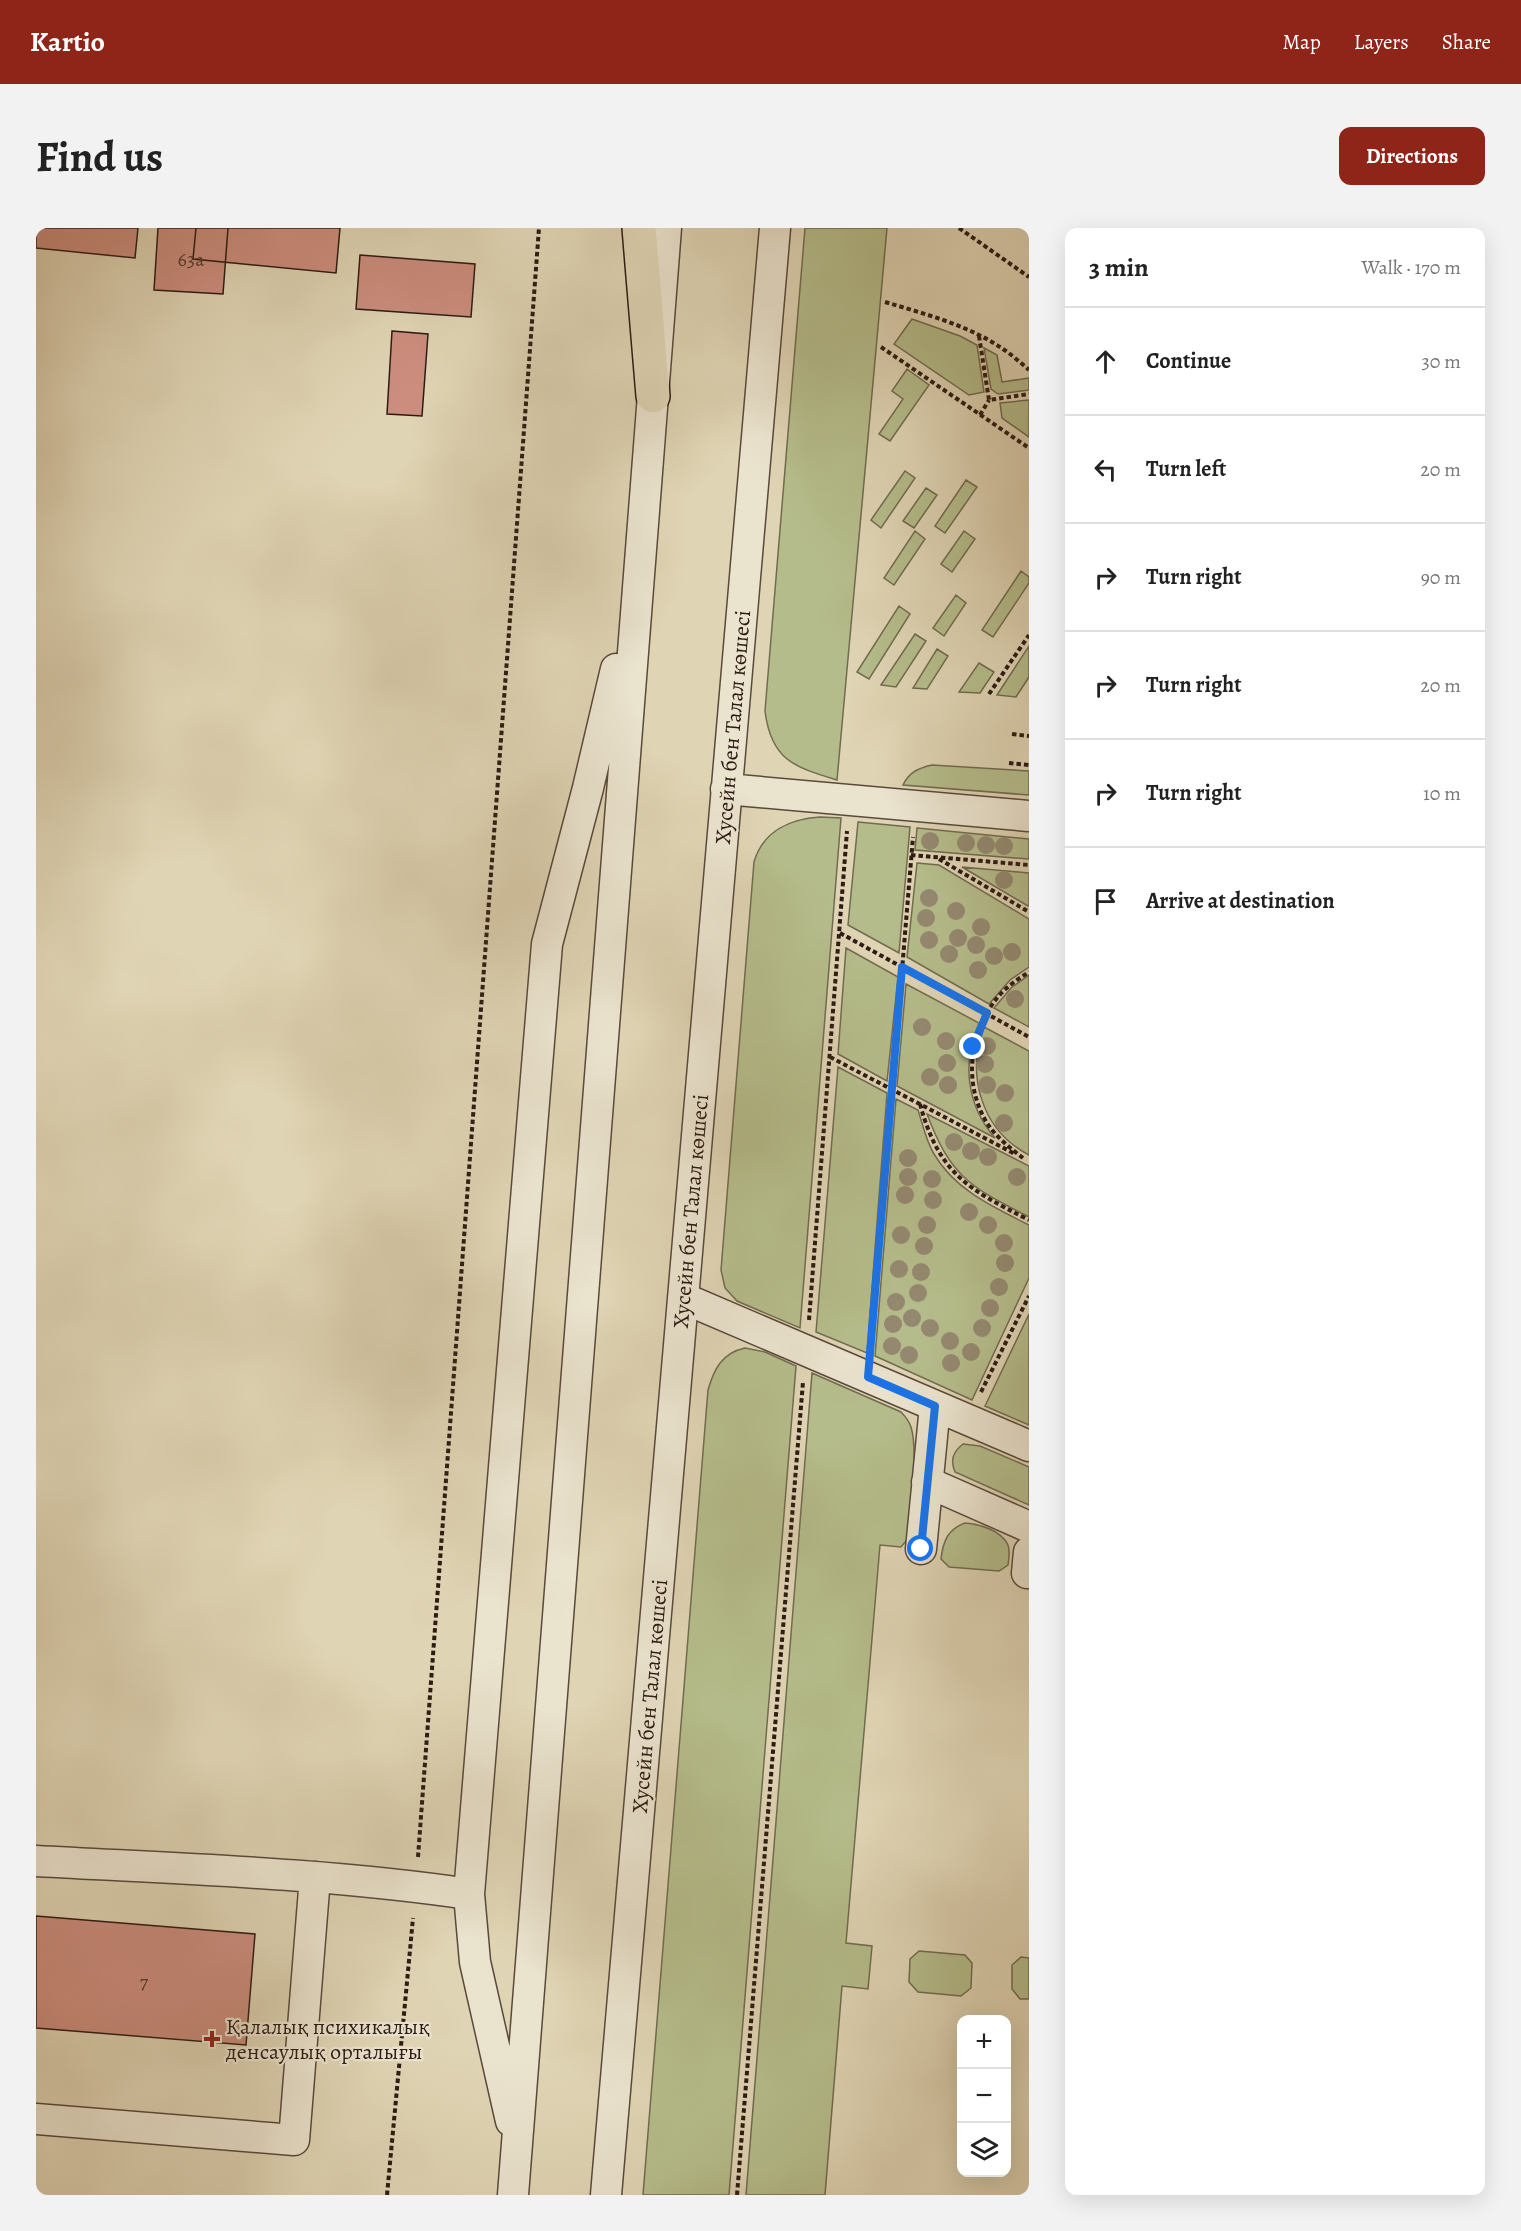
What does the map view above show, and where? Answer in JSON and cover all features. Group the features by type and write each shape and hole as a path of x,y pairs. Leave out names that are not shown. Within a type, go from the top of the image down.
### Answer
{"main road":[{"path":"639,228 653,396"}],"street":[{"path":"513,2195 666,228"},
{"name":"Хусейн бен Талал көшесі","path":"606,2195 775,228"},
{"path":"517,2150 475,1962 469,1894 548,944 638,576"},
{"path":"726,789 1029,816"},
{"path":"683,1298 1029,1446"},
{"path":"921,1549 935,1406"},
{"path":"927,1482 1029,1527"},
{"path":"36,1861 315,1877 416,1886 469,1894"},
{"path":"36,2119 294,2140 315,1877"}],"path":[{"path":"387,2195 416,1886 539,228"},
{"path":"959,228 1029,277"},
{"path":"885,302 936,317 979,335 1003,349 1029,370"},
{"path":"979,335 989,400 981,415"},
{"path":"881,347 1029,448"},
{"path":"989,400 1029,394"},
{"path":"989,694 1029,634"},
{"path":"1012,734 1029,736"},
{"path":"1009,763 1029,765"},
{"path":"868,1377 915,806"},
{"path":"808,1330 848,820"},
{"path":"911,855 1029,865"},
{"path":"937,857 1029,912"},
{"path":"840,933 1029,1036"},
{"path":"1023,1158 1000,1140 987,1123 974,1084 973,1047 987,1013 998,997 1029,972"},
{"path":"830,1057 1029,1161"},
{"path":"920,1104 929,1134 950,1169 967,1186 1029,1220"},
{"path":"967,1419 1029,1296"},
{"path":"737,2195 804,1370"}],"green space":[{"path":"805,228 887,228 837,780 808,771 787,759 773,741 765,711"},
{"path":"912,319 960,336 977,345 984,392 969,395 894,344"},
{"path":"984,348 997,355 1002,382 1029,378 1029,390 998,394 991,389"},
{"path":"907,369 929,385 890,441 879,434 903,399 892,391"},
{"path":"1029,400 1029,437 1002,418 1000,403"},
{"path":"905,471 915,478 881,528 871,520"},
{"path":"966,480 977,487 945,533 935,526"},
{"path":"926,488 937,495 914,528 903,521"},
{"path":"915,531 925,539 894,585 884,578"},
{"path":"964,531 975,539 952,572 941,564"},
{"path":"1021,571 1029,577 1029,583 993,637 982,630"},
{"path":"956,595 966,603 944,636 933,628"},
{"path":"899,606 910,614 869,679 857,672"},
{"path":"915,634 926,641 896,687 881,685"},
{"path":"1029,646 1029,677 1016,697 997,695"},
{"path":"937,649 948,656 927,689 913,688"},
{"path":"979,663 994,672 980,693 959,692"},
{"path":"932,765 1029,771 1029,795 903,785 915,771"},
{"path":"820,817 841,818 800,1328 737,1301 725,1288 721,1270 754,862 764,842 779,829 798,821"},
{"path":"858,822 910,827 899,953 848,925"},
{"path":"917,828 1029,839 1029,859 915,850"},
{"path":"917,863 939,865 1029,919 1029,967 1010,980 989,1004 907,957"},
{"path":"962,867 1029,873 1029,905 1028,906"},
{"path":"846,948 898,977 887,1081 838,1054"},
{"path":"1029,975 1029,1027 994,1008 1011,988"},
{"path":"906,984 979,1023 970,1053 970,1083 978,1112 995,1138 897,1086"},
{"path":"984,1027 1029,1051 1029,1155 999,1131 982,1100 977,1064"},
{"path":"838,1067 887,1093 867,1353 816,1332"},
{"path":"896,1099 918,1110 931,1149 953,1178 976,1196 1029,1225 1029,1278 972,1400 875,1356"},
{"path":"927,1114 1029,1166 1029,1217 992,1197 965,1178 945,1153"},
{"path":"1029,1314 1029,1425 985,1406"},
{"path":"745,1348 765,1352 796,1366 729,2195 643,2195 708,1390 720,1363 730,1354"},
{"path":"812,1373 903,1414 910,1425 913,1438 913,1482 907,1540 901,1547 880,1545 846,1943 872,1946 868,1989 842,1986 825,2195 746,2195"},
{"path":"963,1444 980,1446 1029,1467 1029,1505 955,1472 953,1457"},
{"path":"965,1523 983,1526 1000,1535 1009,1547 1008,1565 999,1571 949,1567 941,1559 945,1541 950,1532"},
{"path":"919,1951 965,1955 972,1963 971,1988 961,1996 918,1992 909,1982 910,1959"},
{"path":"1021,1957 1029,1958 1029,1999 1020,1999 1012,1989 1012,1965"}],"building":[{"path":"36,228 138,228 135,258 36,248"},
{"path":"158,228 228,228 223,294 154,290"},
{"path":"196,228 340,228 336,273 193,259"},
{"path":"360,255 475,264 471,317 356,309"},
{"path":"392,331 428,334 422,416 387,414"},
{"path":"36,1916 255,1934 246,2045 36,2028"}],"place":[{"name":"Қалалық психикалық денсаулық орталығы","path":"212,2039"}],"route":[{"path":"921,1549 935,1406 868,1377 902,967 987,1013 973,1047"}]}
